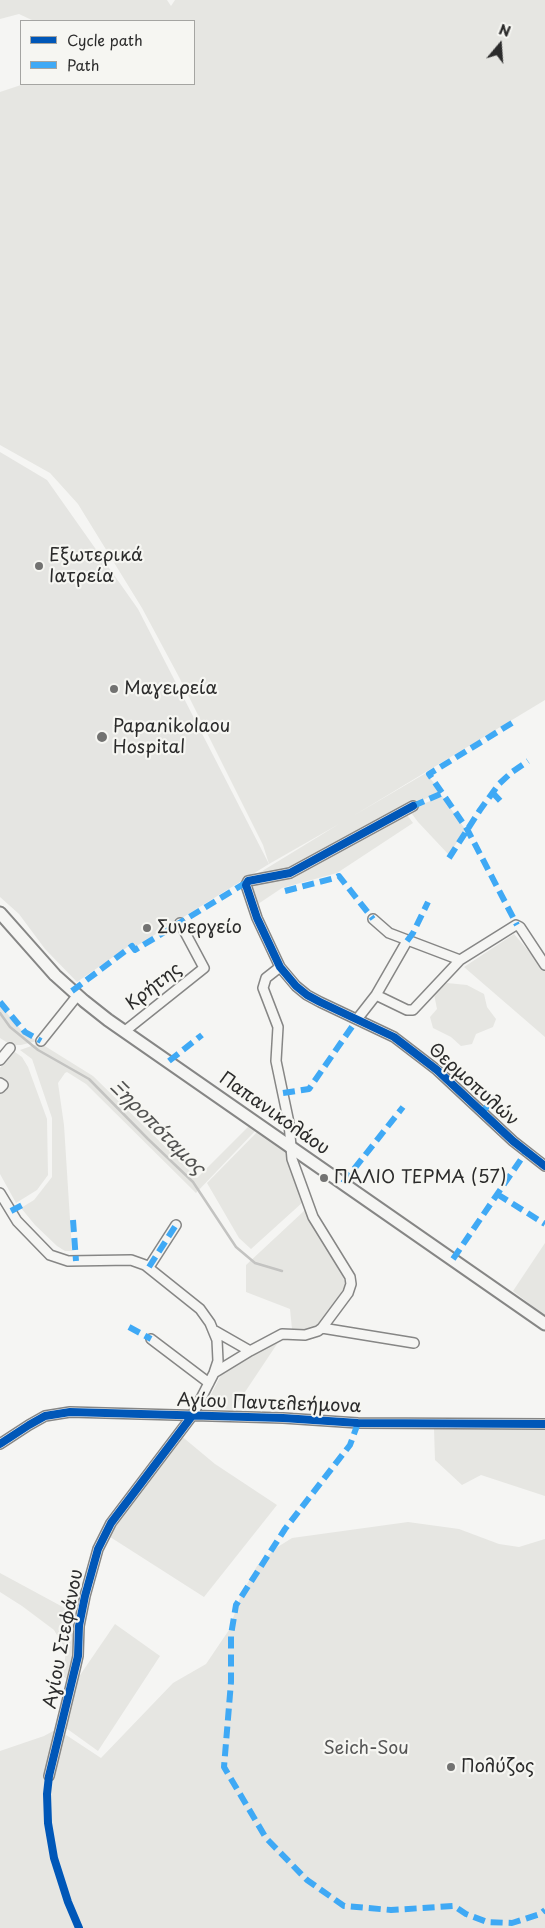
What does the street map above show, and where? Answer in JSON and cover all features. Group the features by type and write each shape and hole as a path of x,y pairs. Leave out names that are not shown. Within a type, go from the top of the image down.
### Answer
{"main road":[{"name":"Παπανικολάου","path":"0,914 38,958 77,996 545,1324"}],"street":[{"name":"Θερμοπυλών","path":"413,806 290,873 247,882 246,885 256,918 280,967 296,986 307,994 394,1037 437,1070 513,1141 545,1166"},
{"path":"373,919 389,933 460,960"},
{"name":"Κρήτης","path":"125,1031 204,968 180,923"},
{"path":"376,995 407,1010 413,1010 460,960 517,925 545,965"},
{"path":"358,1018 376,995 407,941"},
{"path":"214,1373 282,1334 311,1335 322,1328 348,1293 351,1280 313,1217 293,1165 289,1123 276,1061 278,1027 263,988 266,978 280,967"},
{"path":"41,1041 77,996"},
{"path":"0,1060 10,1048"},
{"path":"0,1083 2,1085 0,1088"},
{"name":"Αγίου Στεφάνου","path":"1,1198 17,1221 42,1248 58,1259 68,1261 131,1260 149,1267 200,1309 215,1331 218,1348 218,1360 214,1373 192,1416 111,1523 98,1549 79,1626 76,1669 49,1776"},
{"path":"149,1267 176,1225"},
{"path":"322,1328 414,1343"},
{"path":"215,1331 250,1351"},
{"path":"151,1339 209,1383"},
{"name":"Αγίου Παντελεήμονα","path":"0,1444 45,1416 62,1413 283,1418 358,1424 545,1424"}],"shaded area":[{"name":"Papanikolaou Hospital","path":"0,452 47,480 138,609 269,864 135,947 133,944 129,946 77,982 45,949 19,914 0,897"}],"green space":[{"path":"0,0 167,0 171,6 175,0 545,0 545,700 353,816 426,773 441,792 409,806 289,871 254,876 339,824 269,864 263,845 179,677 142,608 78,504 50,473 0,445 0,92 21,85 195,85 195,20 32,20 19,14 0,19"},
{"path":"442,796 465,829 449,855 409,810"},
{"path":"405,812 413,823 337,873 282,888 255,906 249,884 290,876"},
{"path":"514,934 545,970 545,1037 464,967"},
{"path":"447,983 467,985 484,994 487,1007 496,1019 493,1027 476,1034 472,1044 461,1046 451,1037 433,1028 430,1017 437,1009 434,994"},
{"path":"0,1005 24,1033 37,1041 21,1045 11,1045 0,1038"},
{"path":"40,1043 93,1076 197,1178 250,1125 257,1129 196,1193 86,1084 67,1072 65,1073 58,1083 64,1125 72,1251 65,1251 35,1225 21,1208 34,1200 52,1177 52,1118 32,1059 20,1050"},
{"path":"12,1050 22,1057 28,1067 47,1119 48,1175 37,1190 16,1203 0,1174 0,1094 8,1085 0,1077 0,1068"},
{"path":"258,1131 287,1151 303,1202 251,1249 239,1238 207,1183"},
{"path":"305,1210 346,1283 331,1311 317,1325 307,1331 292,1329 290,1309 246,1292 246,1265"},
{"path":"545,1243 545,1316 513,1291"},
{"path":"283,1335 233,1410 207,1408 205,1406 221,1375"},
{"path":"434,1429 545,1430 545,1496 481,1475 462,1485 435,1460"},
{"path":"179,1434 215,1464 277,1505 204,1597 107,1535"},
{"name":"Seich-Sou","path":"408,1522 459,1529 499,1544 519,1547 545,1539 545,1928 0,1928 0,1751 44,1736 57,1729 101,1758 173,1683 206,1664 229,1630 241,1595 257,1566 276,1548 292,1538"},
{"path":"0,1573 74,1613 77,1628 68,1680 63,1676 66,1650 54,1630 0,1592"},
{"path":"115,1624 160,1656 98,1751 66,1728 76,1681"}],"waterway":[{"name":"Ξηροπόταμος","path":"0,1013 10,1027 38,1050 89,1079 193,1182 236,1247 255,1263 282,1271"}],"marked path":[{"path":"512,723 429,774 467,829 517,925"},
{"path":"449,858 499,784 528,761"},
{"path":"492,792 504,805"},
{"path":"413,806 443,793"},
{"path":"285,891 339,876 373,919"},
{"path":"72,991 132,946 135,950 247,882"},
{"path":"407,941 428,902"},
{"path":"0,1002 25,1032 41,1041"},
{"path":"283,1093 309,1089 358,1018"},
{"path":"169,1061 202,1035"},
{"path":"482,1112 498,1095"},
{"path":"343,1183 403,1107"},
{"path":"453,1259 526,1152"},
{"path":"497,1194 545,1224"},
{"path":"11,1211 26,1203"},
{"path":"73,1220 76,1261"},
{"path":"149,1267 176,1225"},
{"path":"129,1327 151,1339"},
{"path":"358,1423 350,1445 285,1529 236,1605 231,1635 231,1682 224,1767 266,1838 307,1880 344,1906 391,1910 454,1906 466,1914 487,1922 512,1923 540,1914 545,1910"}],"cycle path":[{"path":"413,806 290,873 248,881 246,885 257,918 280,967 296,986 320,1002 394,1037 437,1070 513,1141 545,1166"},
{"path":"0,1444 45,1416 70,1412 283,1418 358,1423 545,1424"},
{"path":"79,1928 68,1902 54,1858 48,1823 47,1794 49,1776 78,1656 79,1626 85,1596 98,1549 111,1523 192,1416"}],"place":[{"name":"Εξωτερικά Ιατρεία","path":"39,566"},
{"name":"Μαγειρεία","path":"114,689"},
{"name":"Papanikolaou Hospital","path":"102,737"},
{"name":"Συνεργείο","path":"147,928"},
{"name":"ΠΑΛΙΟ ΤΕΡΜΑ (57)","path":"324,1178"},
{"name":"Πολύζος","path":"451,1767"}]}
